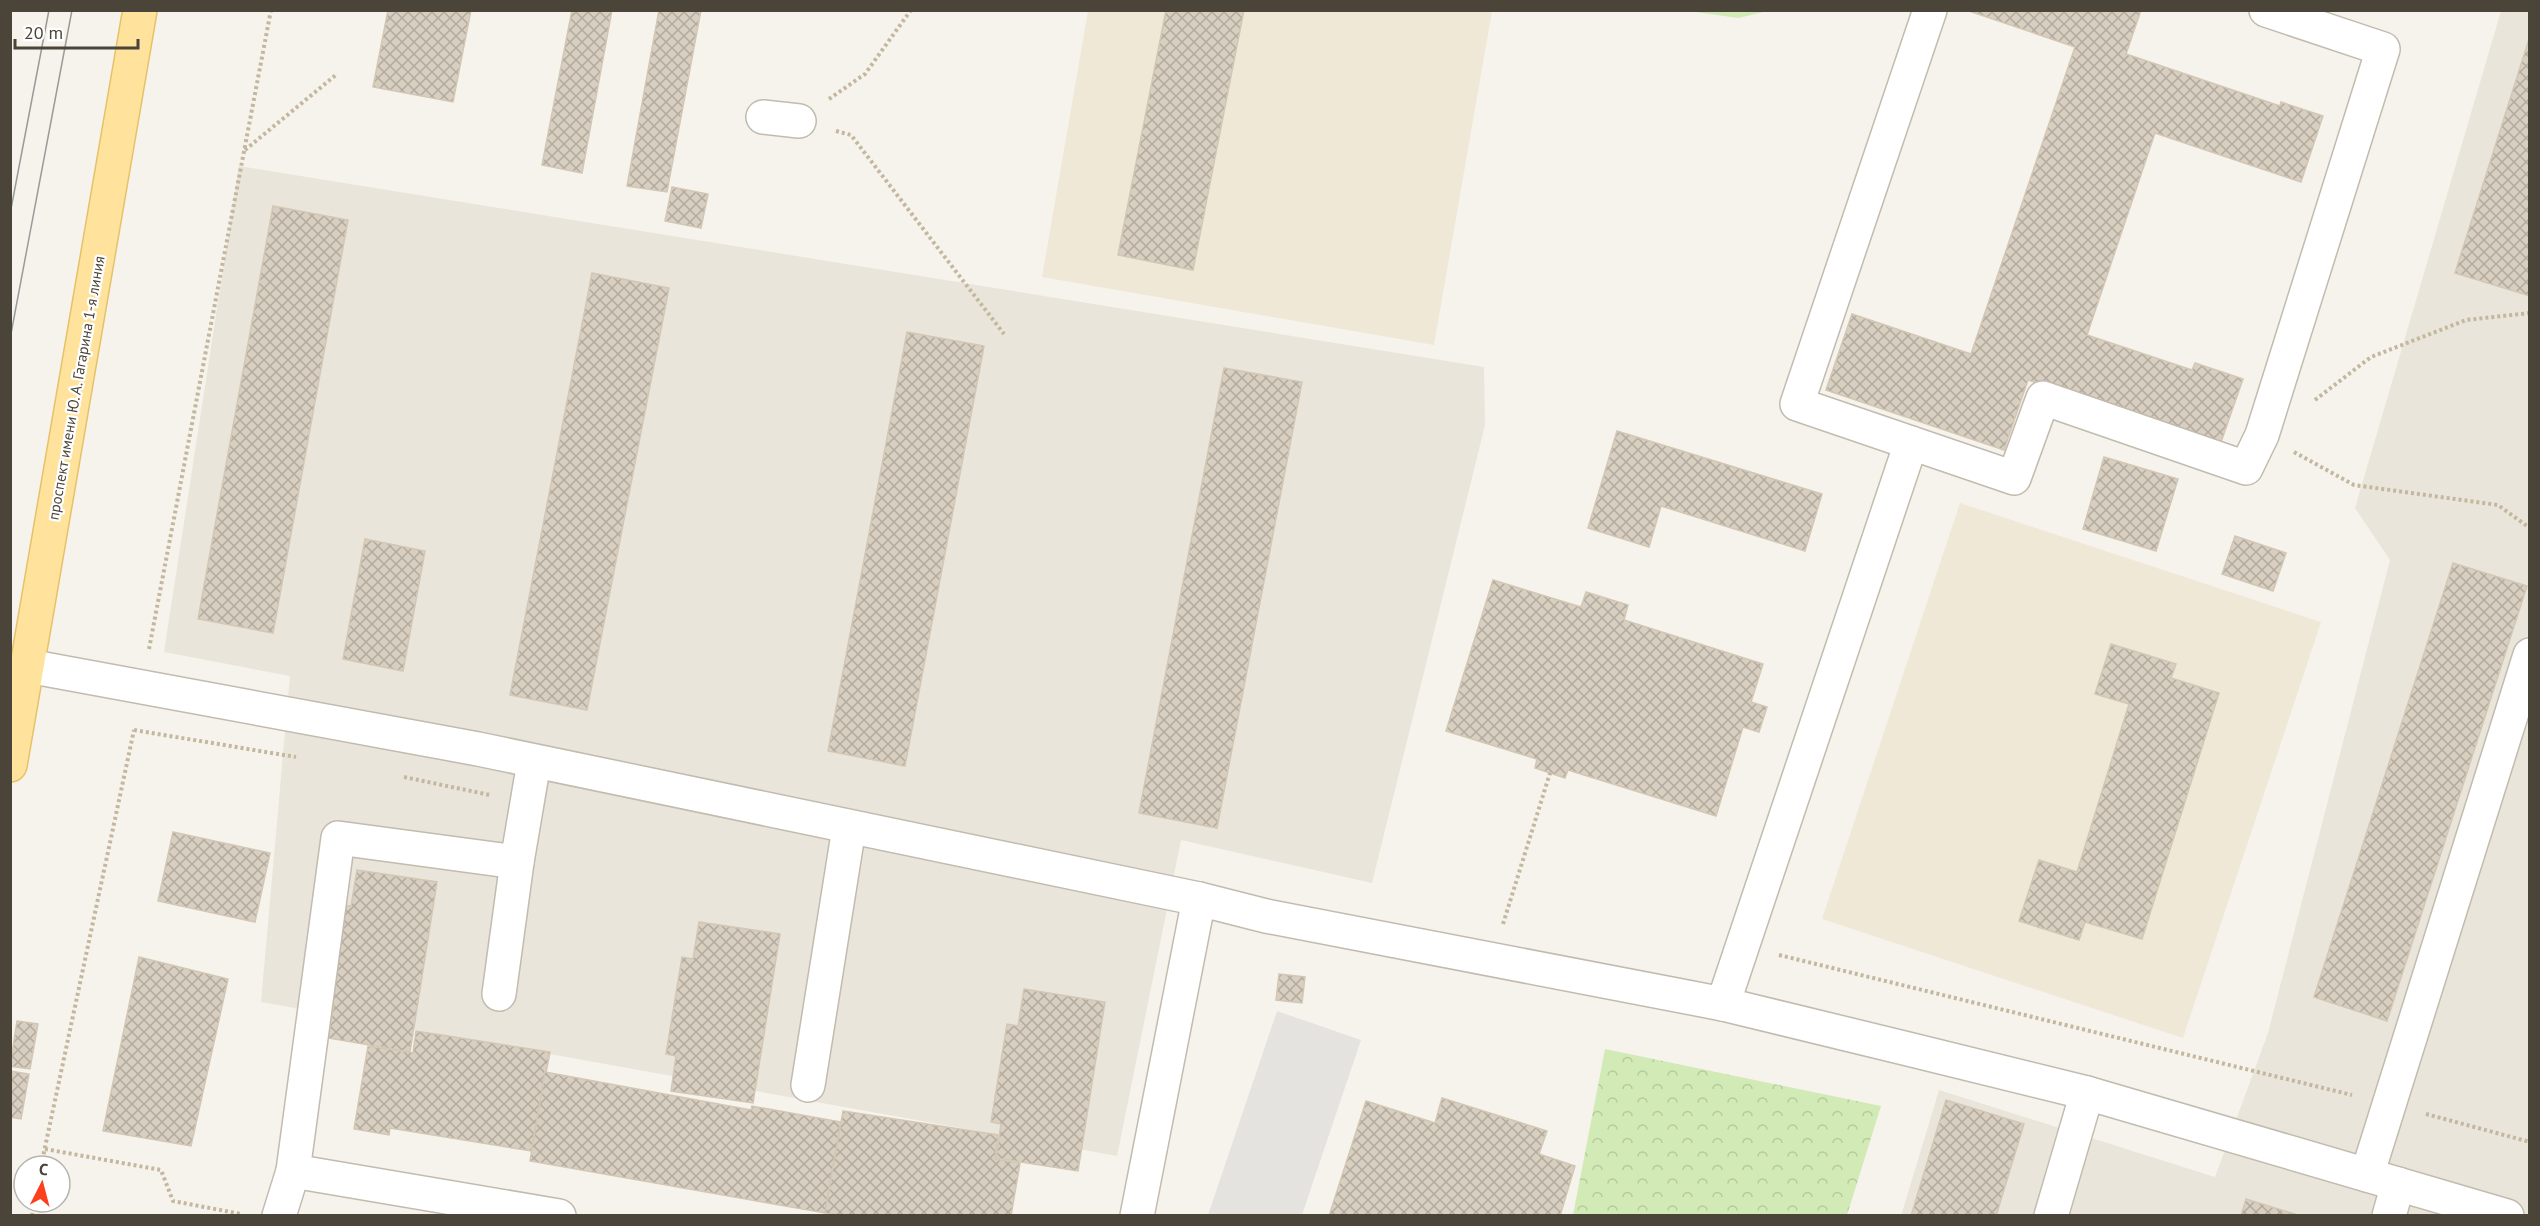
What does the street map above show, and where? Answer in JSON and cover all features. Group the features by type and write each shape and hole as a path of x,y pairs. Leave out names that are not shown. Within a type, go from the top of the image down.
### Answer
{"main road":[{"name":"проспект имени Ю. А. Гагарина 1-я линия","path":"10,765 140,10"}],"street":[{"path":"1930,10 1797,404 2014,478 2043,398 2247,468 2262,435 2383,49 2266,10"},
{"path":"763,117 799,121"},
{"path":"1723,1004 1911,443"},
{"path":"2389,1215 2382,1179 2389,1104 2529,655"},
{"path":"28,666 142,685 534,762 1199,899 1266,916 1723,1004 2087,1093 2507,1215"},
{"path":"499,994 517,862 534,762"},
{"path":"808,1085 849,828"},
{"path":"279,1215 293,1171 338,838 517,862"},
{"path":"1137,1215 1199,899"},
{"path":"2051,1215 2087,1093"},
{"path":"293,1171 559,1215"}],"path":[{"path":"44,1154 142,685 271,10"},
{"path":"799,121 865,74 911,10"},
{"path":"244,150 337,74"},
{"path":"799,121 850,135 1004,334"},
{"path":"2313,400 2371,357 2466,320 2529,314"},
{"path":"2262,435 2354,485 2498,505 2529,528"},
{"path":"1492,961 1550,773"},
{"path":"1743,946 2389,1104 2529,1142"},
{"path":"45,1149 161,1170 173,1201 250,1215"}],"shaded area":[{"path":"1088,11 1492,11 1434,345 1042,277"},
{"path":"2501,11 2529,11 2529,1215 1901,1216 1939,1090 2215,1177 2268,1033 2390,560 2355,508"},
{"path":"239,166 1484,367 1485,425 1372,883 1181,840 1117,1156 261,1002 290,676 164,652"},
{"path":"1960,503 2321,622 2183,1038 1822,919"},
{"path":"1277,1011 1361,1040 1302,1215 1208,1215"}],"green space":[{"path":"1688,10 1768,11 1738,18"},
{"path":"1605,1049 1881,1106 1847,1215 1573,1215"}],"building":[{"path":"388,10 471,10 453,102 373,87"},
{"path":"572,10 612,10 582,173 542,165"},
{"path":"659,10 701,10 667,192 627,186"},
{"path":"1166,10 1244,10 1193,270 1118,255"},
{"path":"1966,10 2141,10 2126,54 2280,106 2281,102 2323,116 2301,182 2155,133 2087,335 2192,370 2195,363 2243,379 2220,445 2028,380 2004,450 1826,390 1852,314 1971,354 2075,47"},
{"path":"2530,36 2530,296 2455,273"},
{"path":"672,187 708,194 701,228 665,221"},
{"path":"273,206 348,220 273,633 198,619"},
{"path":"592,273 669,288 587,710 510,695"},
{"path":"907,332 984,346 905,766 828,751"},
{"path":"1224,368 1302,382 1217,828 1139,813"},
{"path":"1617,431 1822,494 1805,551 1661,506 1649,547 1588,528"},
{"path":"2104,457 2178,479 2156,551 2083,529"},
{"path":"2235,536 2286,553 2273,591 2222,574"},
{"path":"365,539 425,551 403,671 343,659"},
{"path":"2453,563 2527,586 2387,1021 2314,997"},
{"path":"1493,580 1581,607 1586,592 1628,605 1624,620 1763,664 1751,702 1767,707 1759,732 1743,727 1716,816 1568,770 1565,778 1535,768 1537,759 1446,731"},
{"path":"2111,644 2176,664 2171,678 2219,693 2142,939 2085,922 2079,940 2019,921 2039,860 2077,872 2129,704 2095,694"},
{"path":"173,832 270,853 255,922 158,901"},
{"path":"357,870 437,882 410,1052 328,1038 334,1004 324,1002 340,905 351,906"},
{"path":"699,922 780,934 753,1103 671,1091 676,1056 666,1054 682,957 693,959"},
{"path":"139,957 228,979 191,1146 103,1131"},
{"path":"1279,974 1305,977 1302,1003 1276,1000"},
{"path":"1024,989 1105,1002 1078,1171 996,1158 1001,1124 991,1122 1007,1024 1018,1026"},
{"path":"17,1021 38,1024 30,1069 10,1066"},
{"path":"416,1031 550,1052 531,1151 390,1128 389,1135 354,1129 368,1046 413,1053"},
{"path":"10,1071 29,1074 21,1119 10,1117"},
{"path":"545,1072 751,1110 752,1106 841,1122 825,1213 530,1161"},
{"path":"1442,1098 1547,1131 1539,1154 1575,1166 1560,1216 1329,1216 1366,1101 1435,1123"},
{"path":"1946,1100 2024,1124 1996,1216 1911,1216"},
{"path":"843,1111 998,1135 995,1159 1020,1163 1011,1216 844,1216 825,1213"},
{"path":"2246,1199 2301,1216 2241,1216"}],"tram line":[{"path":"10,214 49,10"},
{"path":"10,339 72,10"}]}
